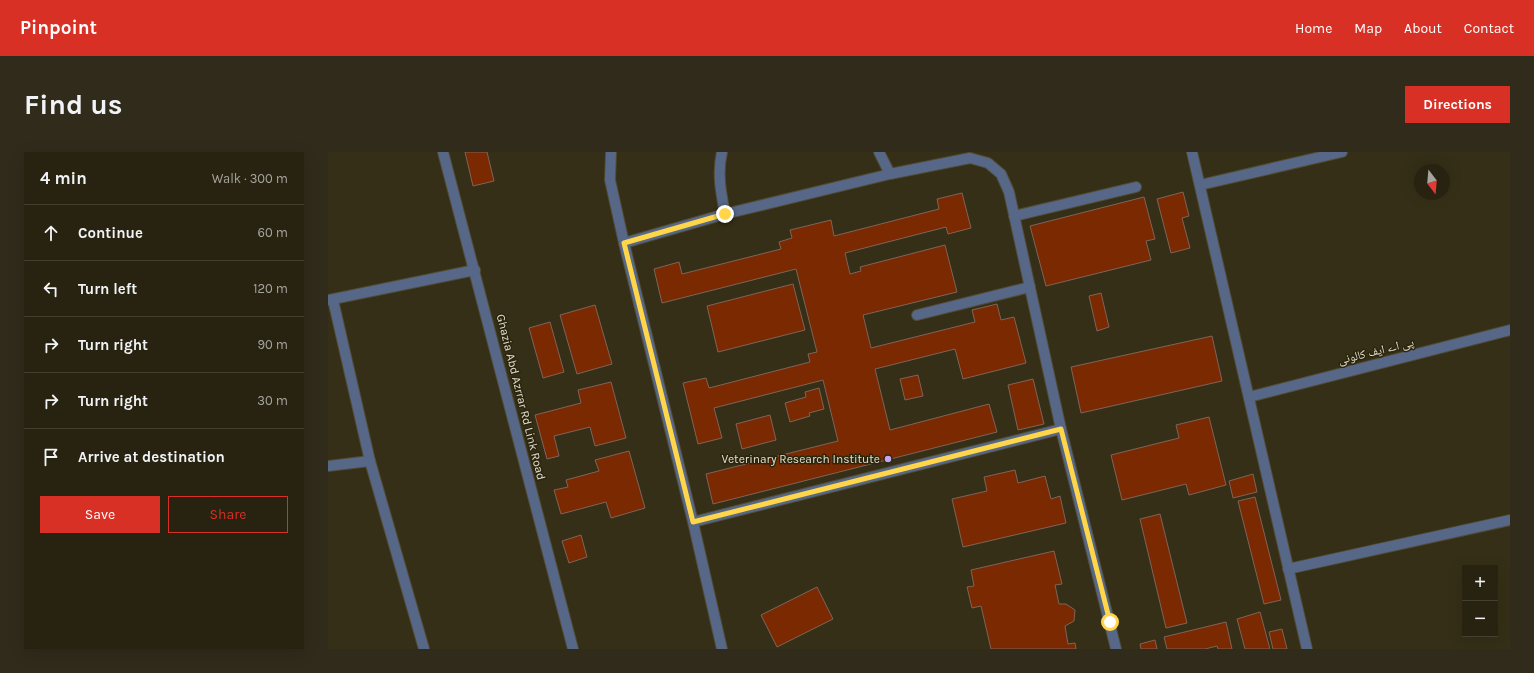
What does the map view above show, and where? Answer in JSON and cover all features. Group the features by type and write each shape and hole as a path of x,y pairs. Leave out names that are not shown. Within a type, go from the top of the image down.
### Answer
{"street":[{"name":"Ghazia Abd Azrrar Rd Link Road","path":"443,152 573,649"},
{"path":"611,152 610,180 624,243 693,522 722,649"},
{"path":"722,152 719,165 719,177 725,214"},
{"path":"879,152 890,174"},
{"path":"1192,152 1307,649"},
{"path":"1200,185 1342,152"},
{"path":"624,243 725,214 890,174 970,158 988,163 1001,174 1009,192 1061,429 1116,649"},
{"path":"1014,216 1136,187"},
{"path":"424,649 370,461 331,300 475,270"},
{"path":"917,315 1030,287"},
{"name":"پی اے ایف کالونی","path":"1249,397 1510,330"},
{"path":"693,522 1061,429"},
{"path":"328,466 370,461"},
{"path":"1288,569 1510,520"}],"building":[{"path":"465,152 487,152 494,181 473,186"},
{"path":"1183,192 1189,216 1182,218 1190,248 1171,253 1157,199"},
{"path":"962,193 971,228 948,234 946,227 845,253 850,274 861,271 860,267 945,245 957,292 863,315 871,348 975,322 972,310 997,304 1001,320 1014,317 1026,363 963,379 955,349 875,369 890,430 989,404 997,432 713,504 706,474 838,441 823,380 714,408 722,438 698,444 683,383 706,378 709,388 810,362 808,354 817,352 796,269 662,303 654,269 679,262 682,274 781,249 779,242 792,238 790,230 831,220 834,236 939,209 937,199"},
{"path":"1144,197 1155,239 1146,241 1151,260 1046,286 1030,226"},
{"path":"793,284 805,330 718,352 707,306"},
{"path":"1101,293 1109,327 1097,331 1089,296"},
{"path":"595,305 612,364 577,374 560,315"},
{"path":"550,322 564,372 543,378 529,328"},
{"path":"1212,336 1222,381 1081,413 1071,367"},
{"path":"918,375 923,396 905,400 900,379"},
{"path":"1033,379 1044,424 1018,430 1008,385"},
{"path":"611,382 626,438 595,446 590,427 554,436 559,456 547,459 535,415 581,403 578,390"},
{"path":"819,388 824,409 809,413 810,416 790,422 785,403 806,397 805,392"},
{"path":"770,415 776,440 742,449 736,424"},
{"path":"1209,417 1226,485 1189,495 1186,484 1122,500 1111,455 1179,438 1176,425"},
{"path":"629,451 645,508 611,518 606,502 561,514 554,490 568,487 566,480 599,471 595,460"},
{"path":"1015,470 1018,483 1045,476 1051,499 1060,496 1066,523 963,547 952,499 987,491 984,477"},
{"path":"1253,474 1257,492 1233,498 1229,481"},
{"path":"1255,497 1281,600 1264,604 1238,501"},
{"path":"1160,514 1187,623 1166,628 1140,519"},
{"path":"581,535 587,557 569,563 562,541"},
{"path":"1054,551 1062,584 1055,585 1059,604 1066,604 1075,610 1074,621 1065,626 1068,644 1075,643 1076,649 991,649 981,606 972,608 967,587 974,586 971,570"},
{"path":"817,587 833,619 777,647 761,615"},
{"path":"1260,612 1270,649 1245,649 1237,619"},
{"path":"1226,622 1232,649 1218,649 1217,646 1205,649 1167,649 1164,637"},
{"path":"1282,629 1287,649 1273,649 1269,632"},
{"path":"1155,640 1157,649 1141,649 1140,644"}],"place":[{"name":"Veterinary Research Institute","path":"888,459"}],"route":[{"path":"725,214 624,243 693,522 1061,429 1110,622"}]}
